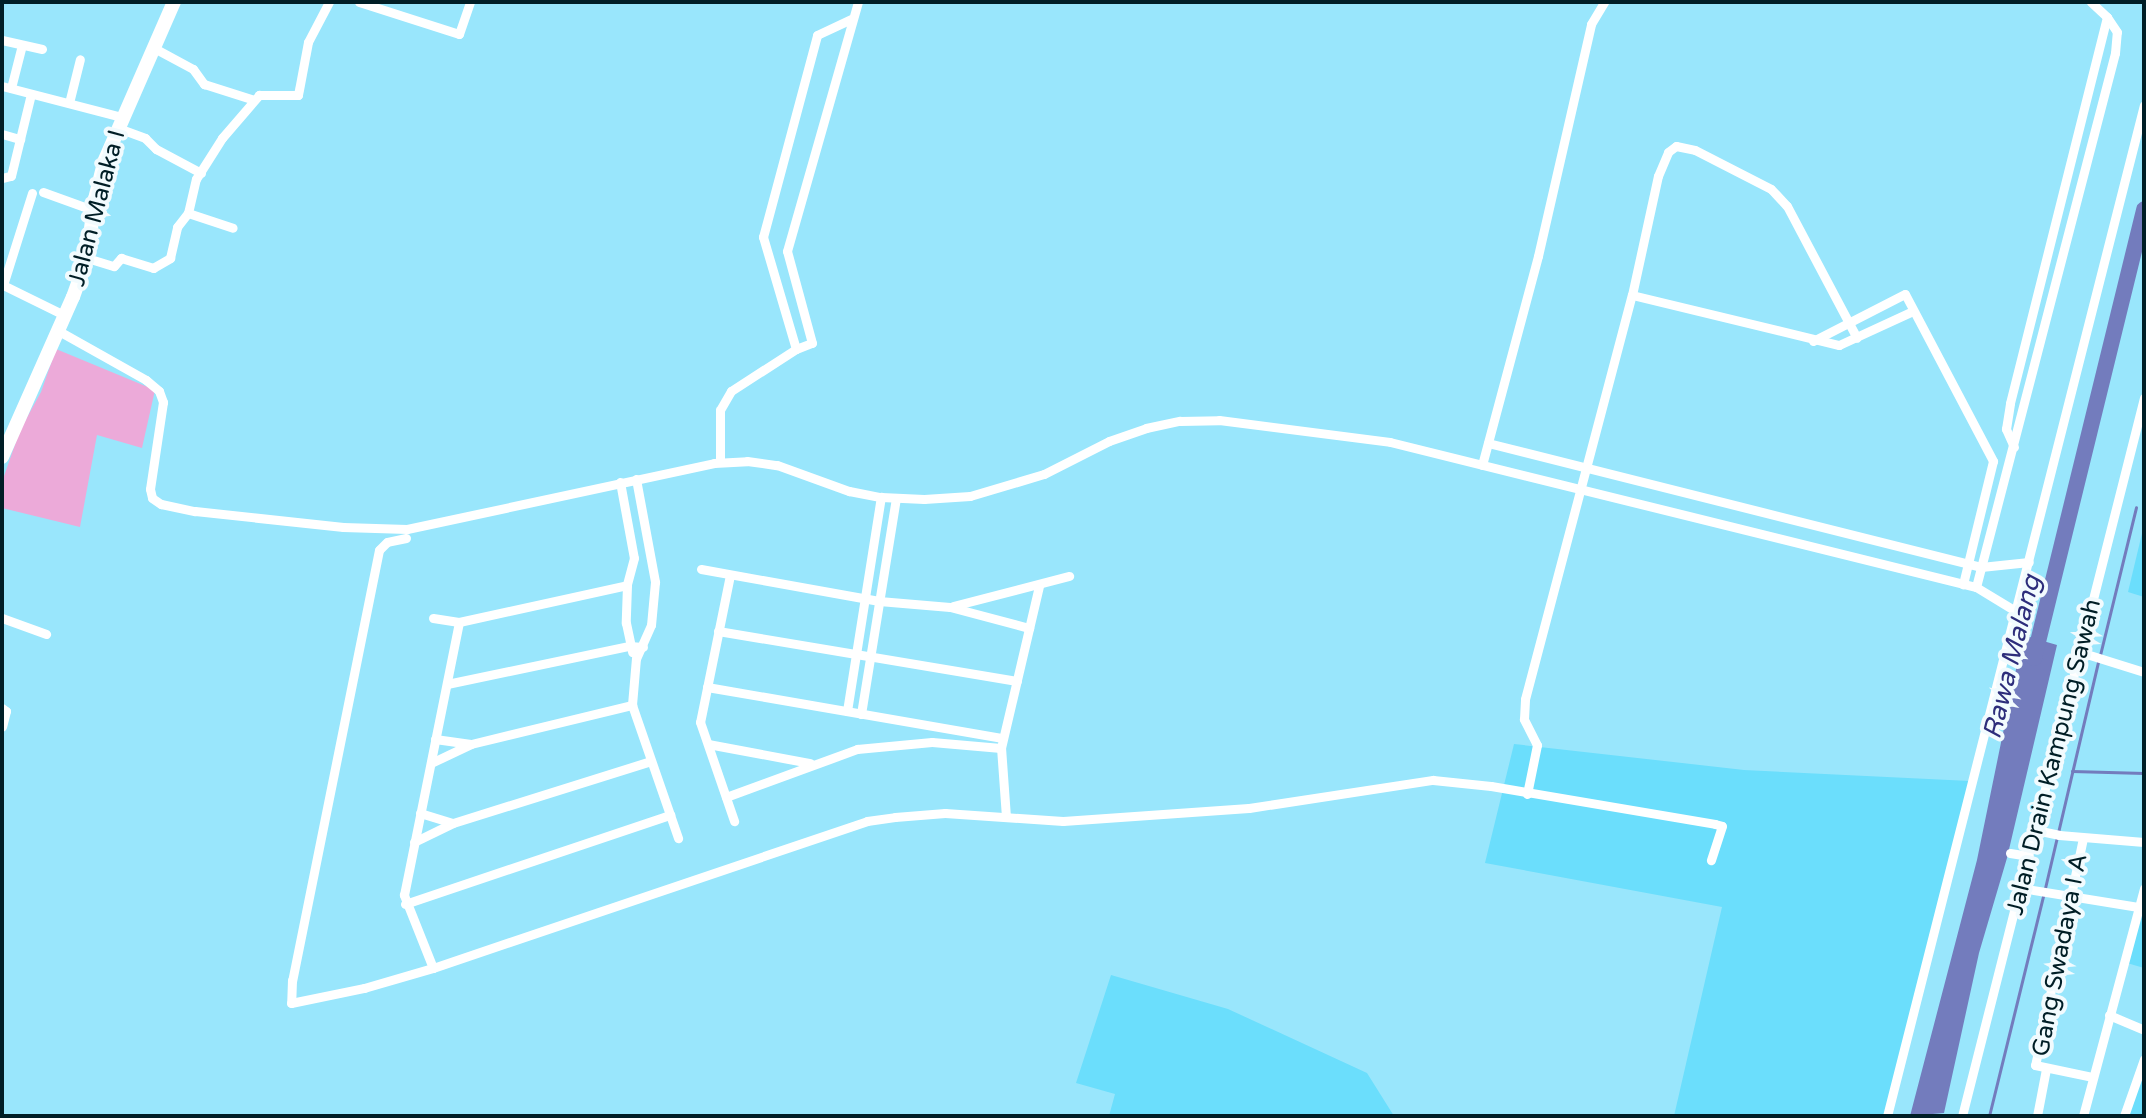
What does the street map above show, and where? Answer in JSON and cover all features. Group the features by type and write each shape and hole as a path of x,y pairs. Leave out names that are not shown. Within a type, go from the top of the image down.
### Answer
{"street":[{"path":"154,48 193,69 204,84 255,98 298,95 308,42 329,2"},
{"path":"359,2 461,33 470,2"},
{"path":"720,462 720,410 731,391 796,349 812,343 787,251 858,2"},
{"path":"1484,465 1538,256 1591,24 1604,2"},
{"path":"1976,587 2115,53 2117,32 2091,2"},
{"name":"Jalan Malaka I","path":"2,457 87,258 93,210 104,162 171,3"},
{"path":"2014,447 2006,429 2010,403 2107,17"},
{"path":"796,349 763,237 817,35 852,19"},
{"path":"2,40 42,49"},
{"path":"22,45 6,87 87,107 120,122 156,149 201,173"},
{"path":"72,104 80,59"},
{"path":"2,178 11,176 31,94"},
{"path":"87,258 114,266 121,258 158,268 170,258 177,227 188,213 201,173 222,138 255,98"},
{"path":"1887,1116 2144,105"},
{"path":"2,134 20,139"},
{"path":"1527,794 1537,745 1524,719 1525,699 1632,295 1658,176 1668,152 1676,146 1708,155 1771,189 1787,206 1857,338"},
{"path":"43,192 93,210"},
{"path":"32,193 3,285 64,315"},
{"path":"188,213 233,228"},
{"path":"769,256 787,251"},
{"path":"1813,341 1904,293 1993,461 1963,584"},
{"path":"1632,295 1839,345 1913,311"},
{"path":"57,330 146,380 159,391 163,402 150,489 152,498 161,504 276,521 407,529 720,462 777,465 849,491 881,497 970,496 1012,486 1109,441 1180,421 1219,420 1390,442 1976,587 2014,610"},
{"name":"Jalan Drain Kampung Sawah","path":"1962,1116 2144,398"},
{"path":"1490,443 1981,567 2029,562"},
{"path":"636,479 651,555 654,607 643,647 636,658 632,705 678,838"},
{"path":"620,482 634,558 627,585 629,646 636,658"},
{"path":"847,711 881,497"},
{"path":"861,714 896,499"},
{"path":"406,538 387,542 379,550 289,994 291,1003 433,968 867,821 945,813 1063,821 1249,808 1433,780 1722,826 1711,860"},
{"path":"634,558 651,555"},
{"path":"701,569 865,599 950,607 1029,628"},
{"path":"730,575 700,722 734,821"},
{"path":"950,607 1069,576"},
{"path":"433,618 459,622 627,585"},
{"path":"1006,817 1002,743 1039,586"},
{"path":"2,618 46,634"},
{"path":"433,968 405,904 414,842 459,622"},
{"path":"718,631 1017,681"},
{"path":"447,684 629,646 643,647"},
{"path":"2080,652 2144,672"},
{"path":"707,687 847,711 1002,743"},
{"path":"431,763 471,744 632,705"},
{"path":"2,708 6,711 2,727"},
{"path":"435,739 471,744"},
{"path":"726,797 857,749 932,742 1002,743"},
{"path":"708,744 813,763"},
{"path":"414,842 453,823 651,761"},
{"path":"420,813 453,823"},
{"path":"405,904 670,815"},
{"path":"2036,830 2083,838 2144,842"},
{"name":"Gang Swadaya I A","path":"2083,838 2035,1063 2046,1069 2092,1077"},
{"path":"2010,853 2029,856"},
{"path":"2021,888 2071,899 2142,908"},
{"path":"2083,1116 2109,1015 2142,908 2144,888"},
{"path":"2109,1015 2144,1030"},
{"path":"2124,1116 2144,1059"},
{"path":"2037,1116 2046,1069"}],"shaded area":[{"path":"56,349 155,390 142,448 97,435 80,527 2,508 2,482 20,430 41,392"},
{"path":"2144,525 2144,597 2128,592"},
{"path":"2023,635 2057,645 2007,858 1979,953 1944,1113 1910,1116 1977,860"},
{"path":"1514,744 1744,770 1970,781 1889,1116 1674,1116 1722,907 1485,863"},
{"path":"2144,909 2144,968 2127,963"},
{"path":"1111,975 1228,1009 1367,1073 1394,1116 1109,1116 1115,1094 1076,1083"},
{"path":"2139,1074 2144,1075 2144,1116 2126,1116"}],"waterway":[{"name":"Rawa Malang","path":"2034,658 2144,209"},
{"path":"2100,655 2136,507"},
{"path":"2045,888 2098,662"},
{"path":"2072,771 2144,773"},
{"path":"1989,1116 2043,896"}]}
